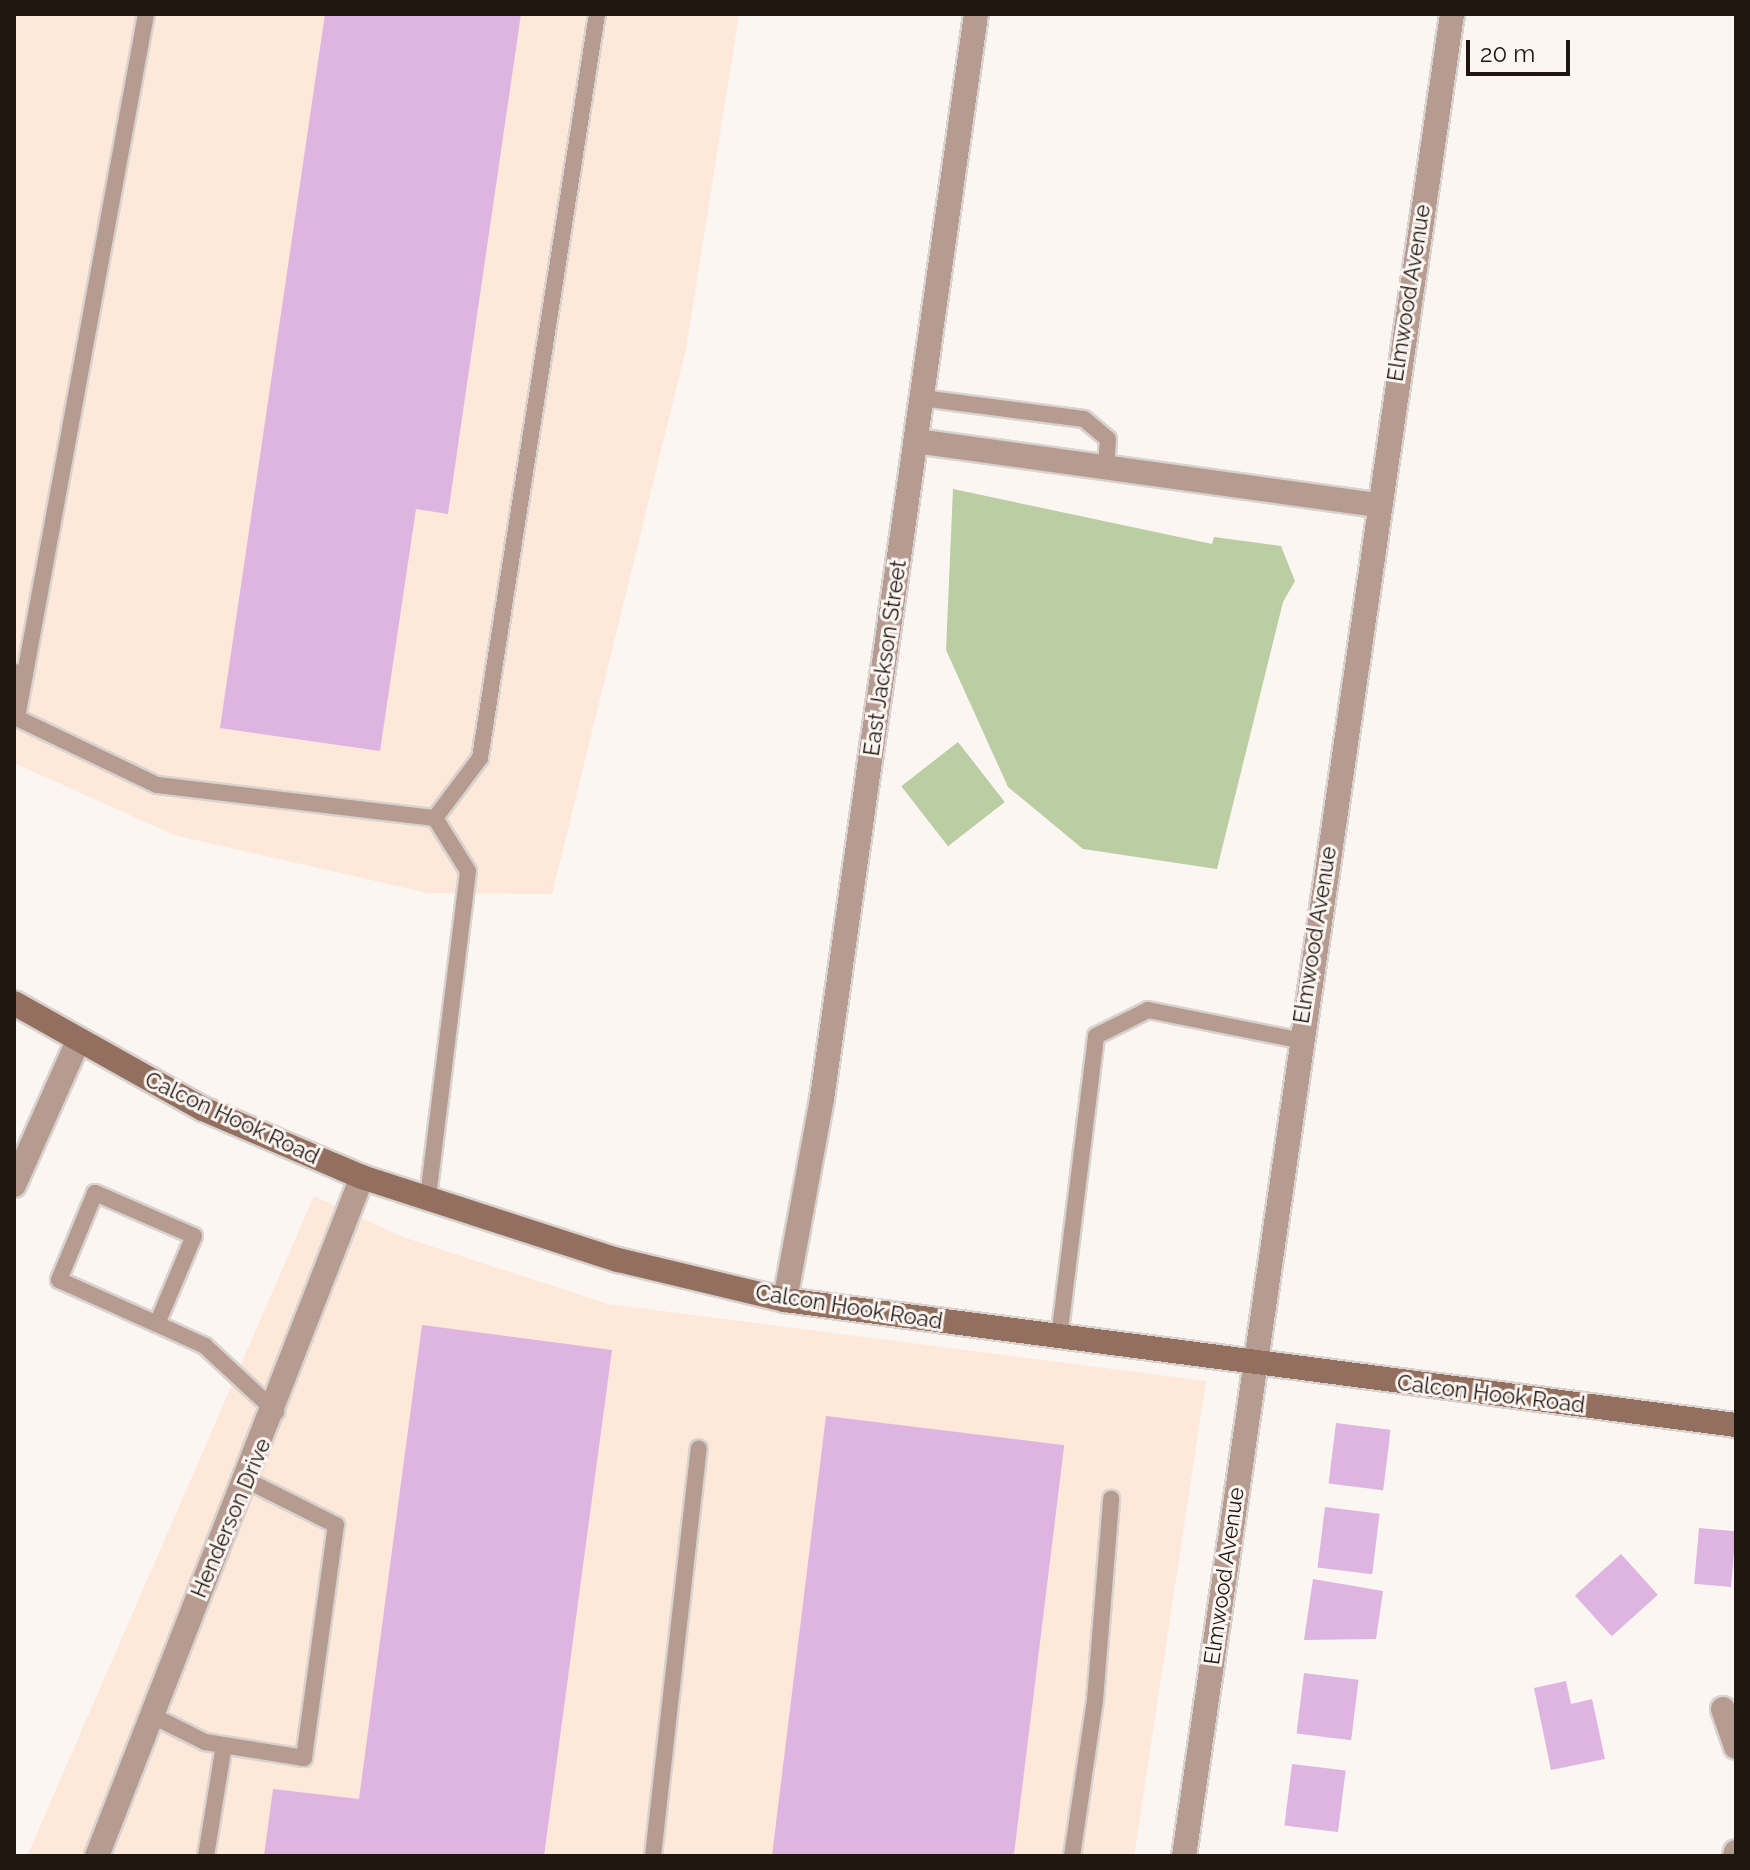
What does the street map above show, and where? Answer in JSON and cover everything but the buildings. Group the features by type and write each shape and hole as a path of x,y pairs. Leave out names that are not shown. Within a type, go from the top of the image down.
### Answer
{"street":[{"name":"East Jackson Street","path":"785,1300 822,1099 976,14"},
{"name":"Elmwood Avenue","path":"1184,1856 1298,1040 1452,14"},
{"path":"916,441 1376,505"},
{"name":"Calcon Hook Road","path":"14,1003 203,1109 362,1177 618,1260 785,1300 1736,1425"},
{"path":"14,1185 78,1041"},
{"name":"Henderson Drive","path":"97,1856 149,1714 276,1412 362,1177"},
{"path":"1723,1709 1736,1747"}],"lane":[{"path":"146,14 20,673 17,718 157,785 435,818"},
{"path":"435,818 480,758 597,14"},
{"path":"922,398 1084,419 1108,439 1106,467"},
{"path":"428,1197 468,871 435,818"},
{"path":"1059,1338 1096,1036 1148,1010 1298,1040"},
{"path":"157,1324 194,1236 95,1193 59,1280 205,1346 276,1412"},
{"path":"653,1856 699,1449"},
{"path":"149,1714 224,1745 304,1758 336,1525 246,1480"},
{"path":"1072,1856 1095,1700 1111,1499"},
{"path":"206,1856 224,1745"}],"shaded area":[{"path":"14,14 739,14 686,349 552,894 428,893 174,835 14,763"},
{"path":"314,1196 403,1237 608,1304 1206,1381 1134,1856 27,1856"}],"green space":[{"path":"953,489 1212,544 1214,537 1281,546 1295,581 1283,602 1217,869 1083,849 1008,787 946,650"},
{"path":"958,742 1005,802 948,846 901,786"}]}
